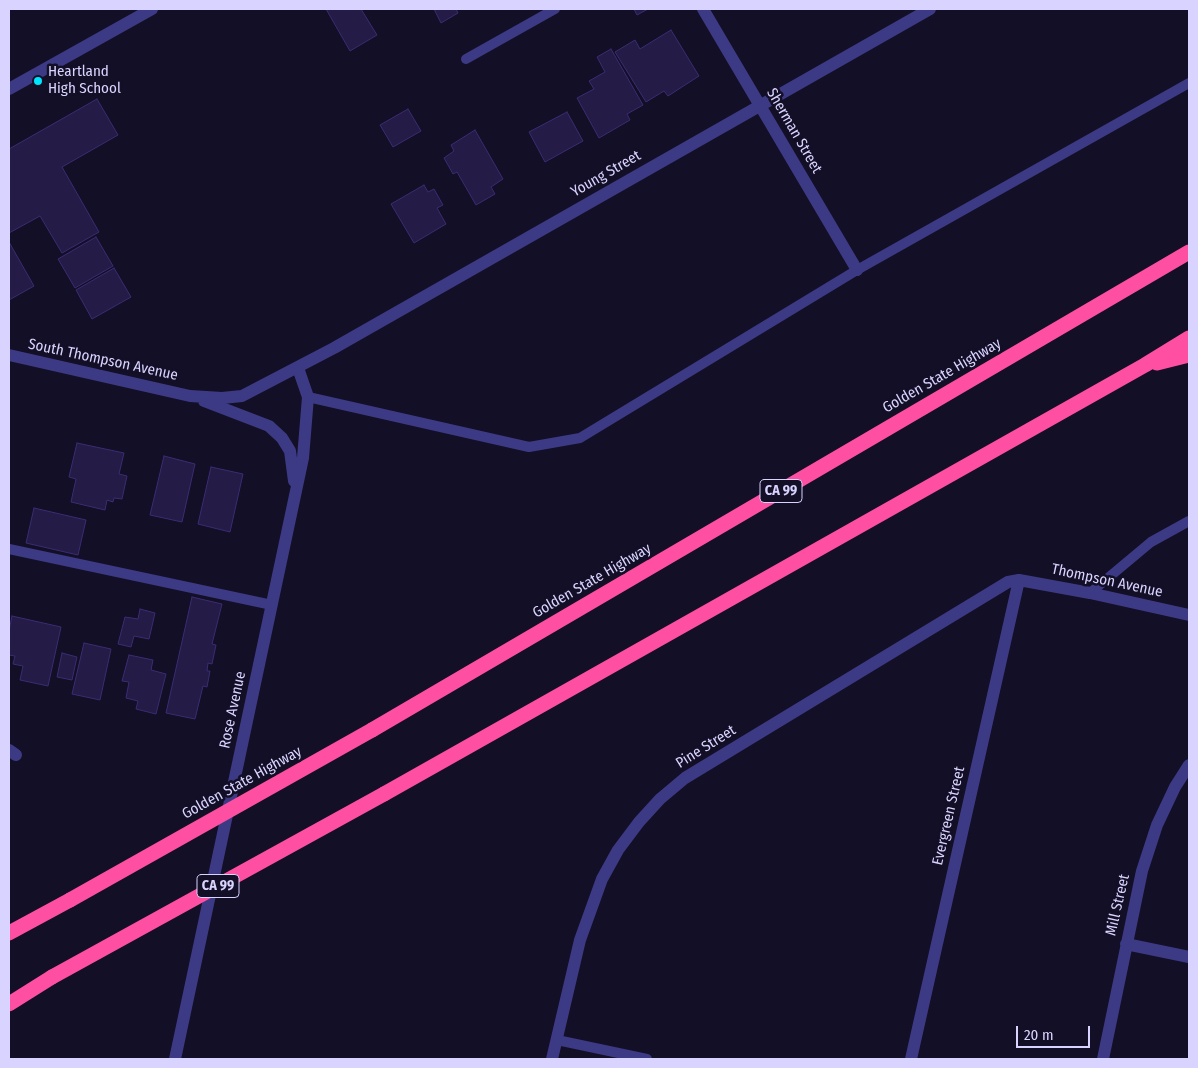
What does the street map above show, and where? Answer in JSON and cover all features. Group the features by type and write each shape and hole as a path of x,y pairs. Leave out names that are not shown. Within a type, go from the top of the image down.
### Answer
{"highway":[{"name":"Golden State Highway","path":"9,933 372,730 1189,252"},
{"name":"CA 99","path":"9,1004 52,977 384,794 1145,365 1189,338"},
{"path":"1145,365 1189,355"}],"street":[{"path":"9,89 152,9"},
{"name":"Sherman Street","path":"704,9 856,270"},
{"name":"Young Street","path":"298,368 923,10"},
{"name":"South Thompson Avenue","path":"9,355 190,396 269,426 282,438 290,451 294,472 294,504"},
{"name":"South Thompson Avenue","path":"190,396 222,398 242,396 298,368"},
{"name":"Rose Avenue","path":"175,1059 303,458 308,397 298,368"},
{"name":"Thompson Avenue","path":"1019,580 1090,593 1189,615"},
{"name":"Pine Street","path":"552,1059 589,909 602,879 618,850 639,822 660,799 685,778 995,588 1019,580"},
{"name":"Evergreen Street","path":"911,1059 1019,580"},
{"name":"Mill Street","path":"1103,1059 1142,871 1157,825 1175,787 1189,765"},
{"path":"1126,944 1189,957"}],"lane":[{"path":"466,59 555,9"},
{"path":"308,397 530,447 580,438 856,270 1189,83"},
{"path":"1090,593 1151,542 1189,521"},
{"path":"9,549 272,605"},
{"path":"556,1040 647,1059"}],"building":[{"path":"326,9 361,9 377,35 350,51"},
{"path":"434,9 456,9 458,13 441,23"},
{"path":"634,9 648,9 637,15"},
{"path":"671,30 699,76 668,96 664,91 646,102 615,52 635,40 640,49"},
{"path":"611,49 643,105 627,114 630,120 599,138 577,98 594,89 589,81 605,72 597,57"},
{"path":"97,99 118,135 62,167 99,232 62,253 40,216 9,233 9,149"},
{"path":"408,109 421,131 393,147 380,125"},
{"path":"567,112 583,141 545,162 529,132"},
{"path":"475,130 503,179 491,187 495,194 476,205 457,172 453,174 444,158 454,151 451,145"},
{"path":"424,185 428,192 434,189 443,205 437,208 446,224 414,243 391,204"},
{"path":"96,237 113,266 75,288 58,259"},
{"path":"9,242 34,286 9,300"},
{"path":"114,268 131,297 92,319 76,290"},
{"path":"77,443 124,453 119,474 127,476 122,499 114,498 113,502 107,500 105,510 71,502 76,479 69,477"},
{"path":"164,456 195,464 182,522 150,515"},
{"path":"211,467 243,474 230,532 198,524"},
{"path":"34,508 86,520 78,555 26,543"},
{"path":"192,597 222,604 212,644 216,645 212,664 208,663 207,671 210,671 207,687 203,686 195,719 166,713"},
{"path":"140,609 155,613 149,639 134,636 131,647 118,644 125,617 138,619"},
{"path":"12,616 61,627 48,686 20,680 23,666 13,664 15,656 9,655 9,631"},
{"path":"84,643 111,649 100,700 72,694"},
{"path":"62,653 77,657 72,680 57,677"},
{"path":"129,655 153,660 151,670 166,674 156,714 136,709 138,701 126,698 129,682 122,681"}],"place":[{"name":"Heartland High School","path":"38,81"}]}
